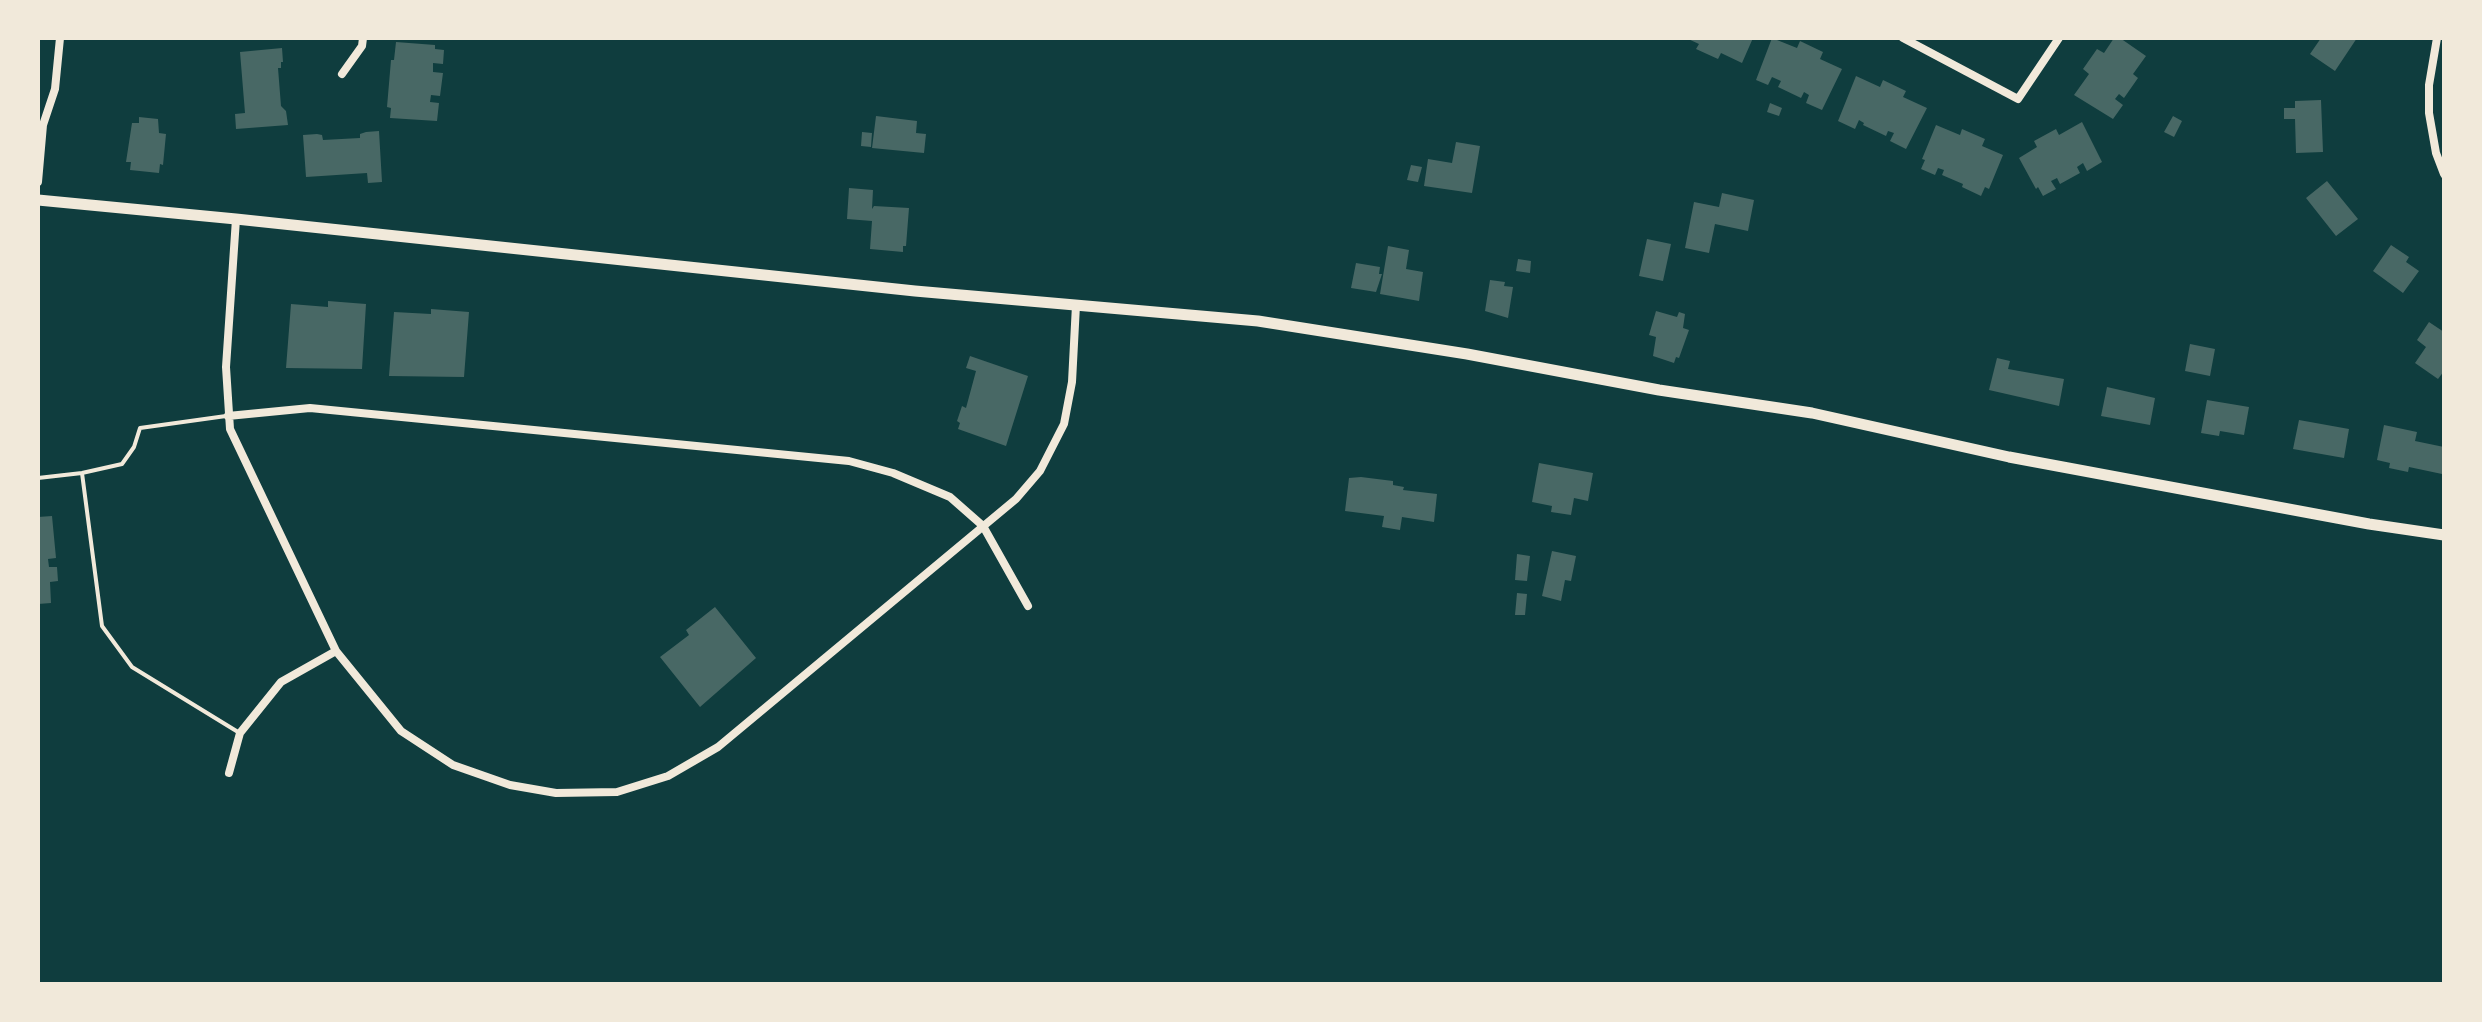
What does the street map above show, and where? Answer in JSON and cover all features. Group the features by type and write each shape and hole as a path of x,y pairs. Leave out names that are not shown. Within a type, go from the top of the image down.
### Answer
{"street":[{"path":"38,182 43,125 55,89 60,38"},
{"path":"342,74 362,46 363,38"},
{"path":"1903,38 2018,99 2059,38"},
{"path":"2437,38 2429,85 2429,113 2436,153 2444,174"},
{"path":"38,200 698,269 1245,319 1812,413 2009,457 2369,524 2444,535"},
{"path":"236,219 226,367 230,429 336,651 401,731 453,765 510,785 556,793 617,792 668,776 718,747 1016,499 1040,471 1064,424 1072,382 1076,305"},
{"path":"228,416 310,408 849,461 893,473 950,497 983,526 1028,606"},
{"path":"229,773 240,733 281,682 336,651"}],"lane":[{"path":"38,478 122,464 134,447 140,428 228,416"},
{"path":"82,473 102,626 132,667 240,733"}],"building":[{"path":"1686,38 1753,38 1742,63 1721,53 1718,59 1696,49 1699,44"},
{"path":"1772,38 1797,48 1800,41 1823,52 1820,59 1842,69 1822,110 1806,103 1809,95 1804,92 1801,98 1778,87 1781,81 1772,77 1768,85 1756,80"},
{"path":"2114,38 2120,38 2146,56 2133,74 2138,78 2124,98 2119,94 2115,99 2123,105 2113,119 2074,95 2089,74 2083,69 2097,49 2104,53"},
{"path":"2321,38 2357,38 2335,71 2310,54"},
{"path":"396,42 435,45 435,49 444,50 443,64 433,63 433,72 443,73 440,96 431,95 430,102 439,103 437,121 390,118 391,108 387,107 391,60 394,60"},
{"path":"282,48 283,62 278,68 281,106 286,111 288,125 236,129 235,114 245,113 240,52"},
{"path":"1856,76 1880,87 1883,80 1906,91 1903,97 1927,108 1906,149 1890,141 1894,133 1888,131 1886,136 1859,120 1855,129 1838,121"},
{"path":"2321,100 2323,152 2296,153 2295,119 2284,119 2284,108 2295,108 2295,101"},
{"path":"1770,103 1782,108 1779,116 1767,112"},
{"path":"876,116 917,121 916,133 926,134 924,153 872,148"},
{"path":"2173,116 2182,121 2174,137 2164,132"},
{"path":"139,117 158,119 159,133 166,134 163,165 160,164 159,173 130,170 131,162 126,162 132,123 139,123"},
{"path":"2082,122 2102,162 2087,171 2083,163 2077,167 2080,173 2060,184 2057,178 2051,181 2056,189 2043,196 2019,158 2037,147 2034,141 2056,129 2059,135"},
{"path":"1936,125 1960,135 1962,129 1985,139 1982,146 2003,155 1989,189 1985,187 1981,196 1942,175 1944,170 1938,168 1935,175 1921,169"},
{"path":"379,131 382,182 368,183 367,173 306,177 303,135 322,135 323,140 360,138 360,134"},
{"path":"862,132 872,133 871,147 861,146"},
{"path":"1456,142 1480,146 1472,193 1424,186 1428,159 1452,163"},
{"path":"1411,165 1422,167 1418,182 1407,180"},
{"path":"2327,181 2358,219 2336,236 2306,198"},
{"path":"849,188 873,190 872,209 874,206 909,208 903,252 870,249 872,221 847,219"},
{"path":"1722,193 1754,200 1748,231 1715,224 1709,253 1685,248 1694,202 1719,207"},
{"path":"1647,239 1671,244 1663,281 1639,276"},
{"path":"2391,245 2409,257 2406,262 2419,271 2403,293 2373,271"},
{"path":"1388,246 1409,250 1406,269 1423,272 1419,301 1380,294"},
{"path":"1518,259 1531,261 1530,273 1516,271"},
{"path":"1356,263 1380,267 1379,274 1382,274 1376,292 1351,288"},
{"path":"1490,280 1505,282 1504,286 1513,287 1508,318 1485,311"},
{"path":"328,301 366,304 362,369 286,368 291,304 328,307"},
{"path":"431,309 469,312 464,377 389,376 394,312 431,314"},
{"path":"1656,311 1677,317 1679,312 1685,314 1683,328 1689,330 1679,358 1676,357 1674,363 1653,356 1656,337 1649,335"},
{"path":"2429,322 2444,332 2444,371 2438,379 2415,363 2426,347 2417,340"},
{"path":"2190,344 2215,349 2210,376 2185,371"},
{"path":"970,356 1028,376 1006,446 958,429 960,423 957,421 962,406 966,408 976,371 966,368"},
{"path":"1997,358 2010,361 2008,369 2064,379 2059,406 1989,390"},
{"path":"2107,387 2155,398 2150,425 2101,416"},
{"path":"2207,400 2249,407 2244,435 2220,431 2219,436 2201,433"},
{"path":"2299,420 2349,429 2344,458 2293,449"},
{"path":"2384,425 2417,432 2415,441 2444,447 2442,474 2409,467 2408,472 2389,468 2390,463 2377,460"},
{"path":"1539,463 1593,473 1588,501 1574,498 1571,515 1551,512 1552,506 1532,502"},
{"path":"1349,478 1393,481 1393,485 1404,487 1403,490 1437,494 1434,522 1402,517 1400,530 1382,527 1384,516 1345,511"},
{"path":"52,516 56,558 48,559 49,567 57,567 58,581 50,582 51,603 38,604 38,517"},
{"path":"1552,551 1576,556 1571,581 1565,580 1561,601 1542,596"},
{"path":"1517,554 1530,556 1527,581 1515,580"},
{"path":"1517,593 1527,594 1525,615 1515,615"},
{"path":"715,607 756,658 700,707 660,657 689,635 686,630"}]}
